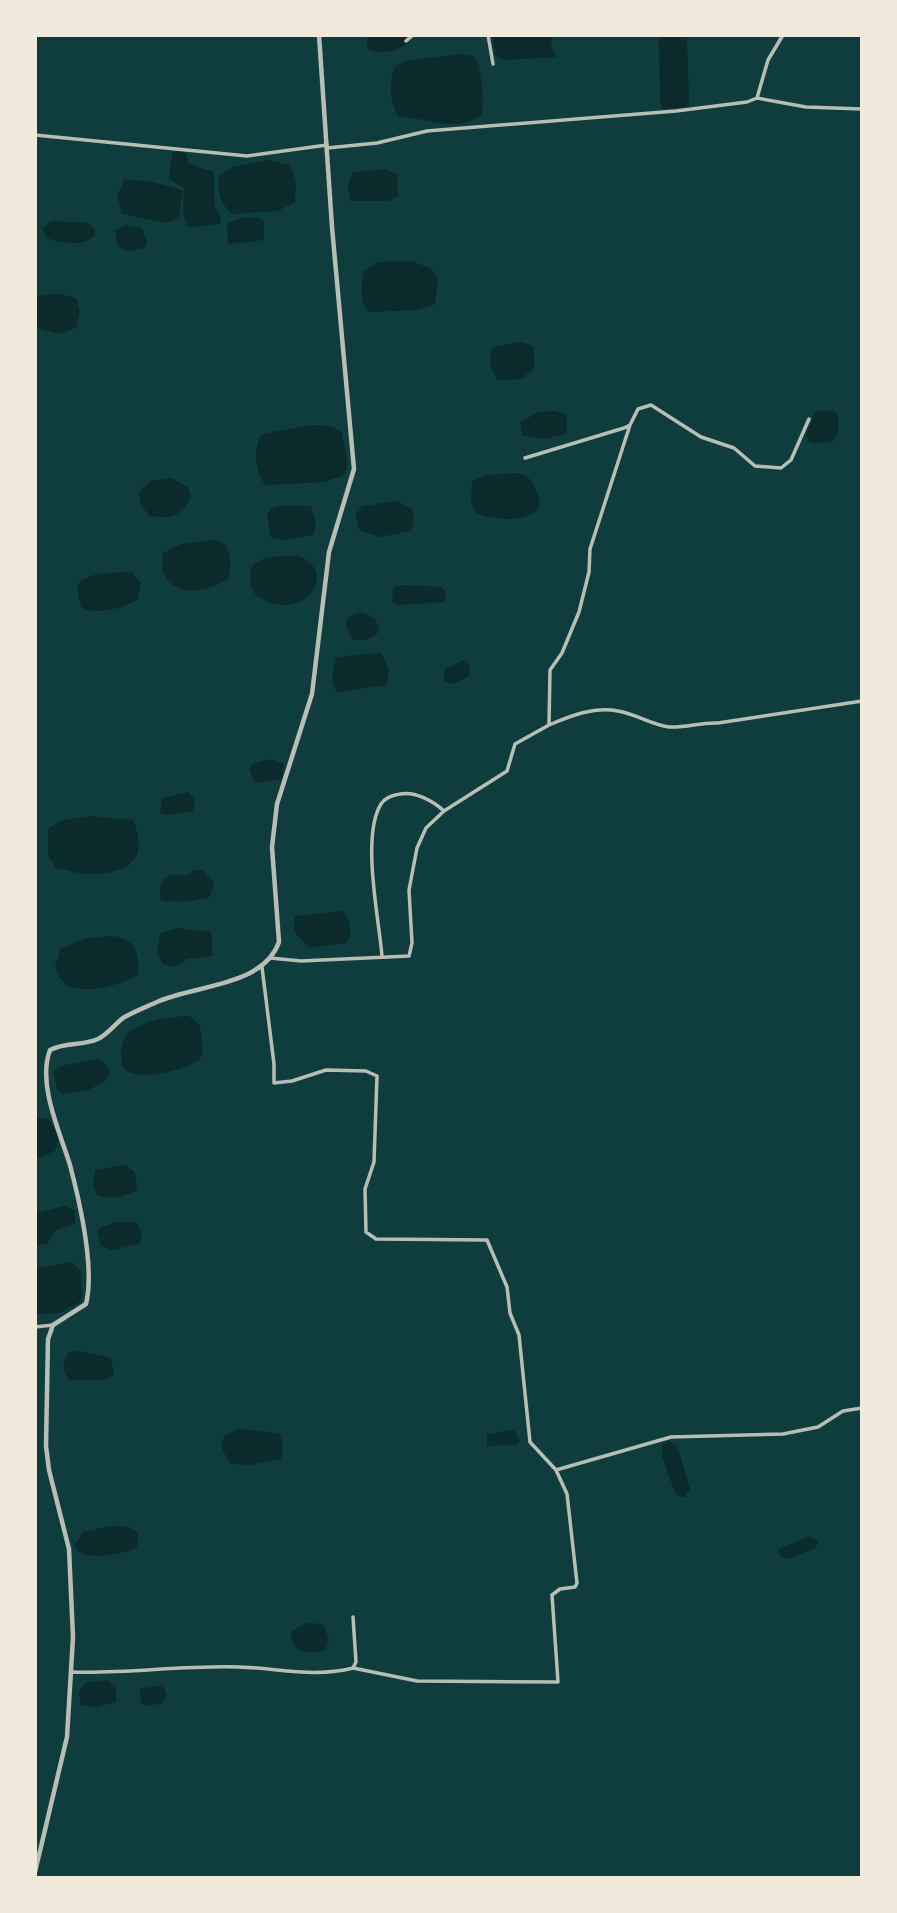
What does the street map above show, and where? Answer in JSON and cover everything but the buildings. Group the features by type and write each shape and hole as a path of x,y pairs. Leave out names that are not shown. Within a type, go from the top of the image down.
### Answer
{"street":[{"path":"35,1327 52,1325 86,1304 88,1288 86,1252 71,1169 47,1077 46,1060 50,1050 96,1040 127,1016 158,1001 207,989 262,967 279,942 272,847 276,804 312,694 329,552 354,469 319,35"},
{"path":"406,41 413,35"},
{"path":"488,35 493,64"},
{"path":"757,98 768,60 783,35"},
{"path":"35,135 247,156 377,143 427,131 676,111 747,102 757,98 806,107 862,109"},
{"path":"549,724 550,670 562,653 579,612 589,572 590,549 630,425 638,409 651,405 701,438 734,449 755,466 773,468 781,468 790,460 809,419"},
{"path":"525,458 630,425"},
{"path":"270,958 301,961 405,957 411,952 409,890 417,848 426,828 444,811 507,771 515,744 549,724 599,709 619,711 647,723 682,728 695,723 728,722 862,701"},
{"path":"382,956 373,858 373,832 382,803 391,796 406,793 423,797 444,811"},
{"path":"71,1672 145,1673 188,1667 240,1667 303,1673 352,1668 416,1681 558,1682 552,1595 560,1589 575,1587 577,1583 568,1494 556,1470 530,1442 519,1335 502,1275 486,1240 376,1239 366,1232 365,1189 374,1162 377,1076 366,1071 326,1070 292,1081 274,1083 262,967"},
{"path":"35,1872 67,1737 71,1672 73,1586 69,1549 49,1470 46,1447 48,1339 52,1325"},
{"path":"556,1470 671,1437 783,1434 818,1427 843,1410 862,1408"},
{"path":"352,1668 356,1662 353,1617"}],"water":[{"path":"371,35 405,35 407,43 389,51 373,51 369,50 366,42"},
{"path":"492,35 553,35 551,46 556,57 503,60 496,56"},
{"path":"687,35 689,107 664,109 660,103 659,37"},
{"path":"462,54 474,56 479,65 483,94 482,115 472,121 451,124 399,117 393,106 391,92 395,66 409,60"},
{"path":"172,153 186,153 189,164 214,172 215,209 221,217 220,224 189,227 186,222 183,208 184,188 169,179"},
{"path":"267,160 290,165 296,181 295,202 278,211 233,214 220,197 219,176 232,167"},
{"path":"386,169 397,175 398,196 389,201 350,201 348,185 353,172"},
{"path":"124,180 148,181 183,190 179,218 167,223 122,214 117,196"},
{"path":"259,217 264,222 264,240 228,244 227,223 242,218"},
{"path":"51,221 88,223 95,229 95,236 78,243 47,238 43,229"},
{"path":"125,225 142,228 147,243 144,248 128,251 117,246 115,231"},
{"path":"412,261 432,269 438,281 435,304 418,310 369,312 362,298 364,271 377,262"},
{"path":"58,294 76,298 80,312 76,328 59,334 35,328 35,296"},
{"path":"521,342 533,346 535,366 522,379 498,380 491,368 491,350 497,346"},
{"path":"555,411 567,415 567,434 543,439 522,435 520,423 538,412"},
{"path":"816,411 837,413 839,429 836,436 832,442 810,443 806,435"},
{"path":"312,425 332,426 342,433 348,464 345,475 323,482 265,485 256,460 257,446 262,434"},
{"path":"518,473 533,484 540,502 537,509 531,514 513,519 493,518 477,513 471,503 472,481 485,475"},
{"path":"171,478 188,487 191,496 185,508 164,517 150,516 140,504 139,491 151,481"},
{"path":"398,501 412,510 414,519 411,531 380,537 359,530 355,516 362,506"},
{"path":"311,506 316,524 313,535 283,540 271,538 267,515 271,508"},
{"path":"215,540 225,544 228,553 231,565 228,579 205,589 193,590 173,585 166,578 162,567 163,553 182,544"},
{"path":"298,556 311,563 316,573 316,584 310,594 287,605 272,603 255,594 250,572 253,565 267,558"},
{"path":"132,572 141,583 138,599 110,610 93,611 81,607 77,588 81,580 97,574"},
{"path":"395,586 442,587 446,592 445,602 398,605 393,602 392,590"},
{"path":"363,613 375,618 379,631 367,639 352,639 345,623 347,618"},
{"path":"381,653 389,669 387,685 336,692 332,680 336,657"},
{"path":"463,660 470,666 469,676 453,684 444,682 445,669"},
{"path":"271,759 284,764 282,779 255,783 249,769 252,764"},
{"path":"189,792 195,801 193,811 167,815 160,813 162,798"},
{"path":"88,816 133,820 139,847 130,864 122,869 98,874 57,869 48,856 48,829 60,821"},
{"path":"195,870 202,870 214,882 210,897 187,902 161,901 160,888 164,879 173,875 186,876"},
{"path":"342,911 350,927 350,936 346,943 309,948 294,931 295,916"},
{"path":"177,928 211,932 213,956 188,959 175,967 163,964 157,953 160,933"},
{"path":"109,936 124,939 134,947 138,959 138,974 114,985 93,989 67,985 55,966 61,949 84,939"},
{"path":"189,1016 200,1025 203,1053 200,1059 183,1067 151,1075 132,1073 124,1069 121,1054 123,1042 129,1033 150,1022"},
{"path":"98,1059 107,1066 109,1073 104,1082 88,1090 62,1094 57,1090 54,1072 60,1066"},
{"path":"35,1117 50,1120 59,1138 55,1151 35,1159"},
{"path":"125,1165 135,1172 137,1187 134,1192 115,1198 98,1196 93,1186 95,1170"},
{"path":"64,1206 75,1211 75,1224 54,1231 47,1244 35,1246 35,1213"},
{"path":"117,1222 137,1222 142,1235 139,1244 112,1250 101,1246 97,1232 101,1227"},
{"path":"72,1262 81,1271 82,1301 59,1313 35,1314 35,1269"},
{"path":"80,1351 111,1358 114,1375 103,1380 70,1380 64,1370 65,1358 69,1352"},
{"path":"237,1429 280,1433 283,1446 281,1459 252,1465 230,1464 221,1446 225,1435"},
{"path":"514,1430 520,1441 516,1445 487,1446 487,1434"},
{"path":"670,1441 678,1449 690,1489 684,1498 676,1495 662,1457 662,1446"},
{"path":"112,1526 129,1527 138,1532 137,1548 98,1556 77,1550 75,1544 83,1532"},
{"path":"810,1536 818,1541 816,1548 787,1559 781,1557 778,1549"},
{"path":"306,1623 323,1624 329,1639 326,1649 307,1652 294,1644 291,1632"},
{"path":"108,1680 116,1687 116,1702 97,1707 81,1705 79,1693 85,1683"},
{"path":"162,1685 167,1694 162,1703 149,1706 141,1703 140,1689"}]}
